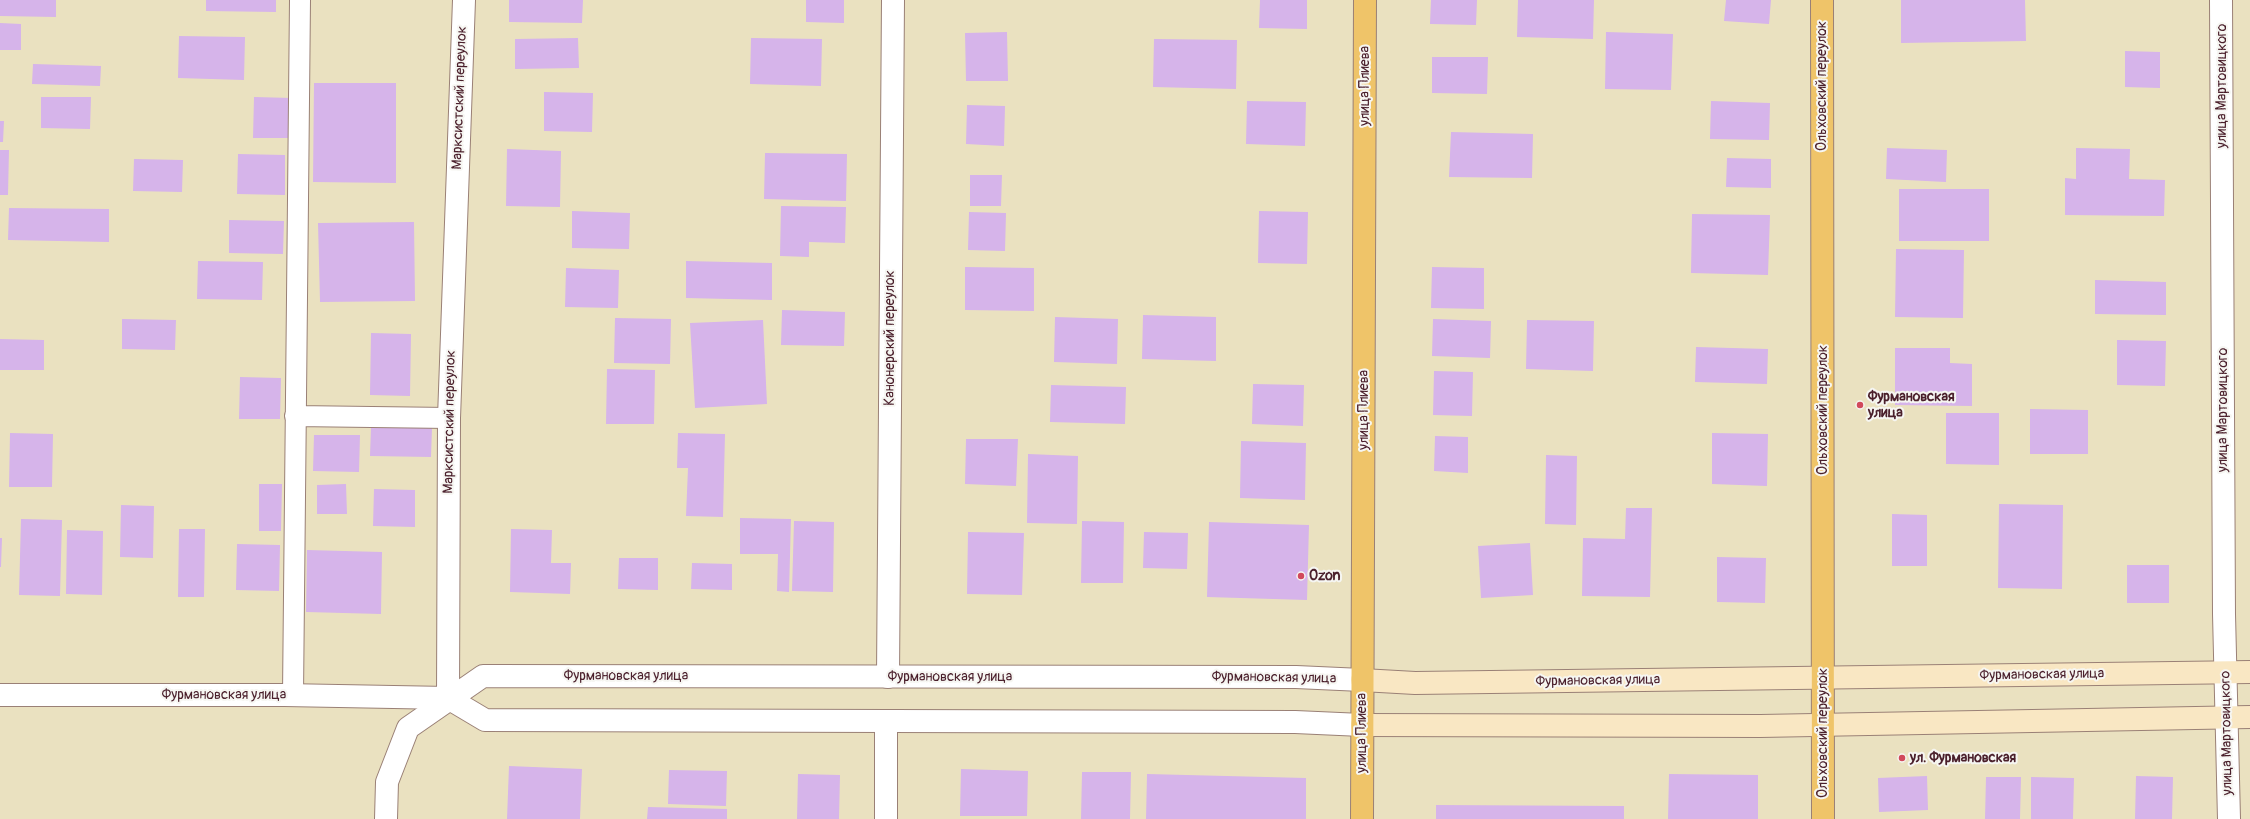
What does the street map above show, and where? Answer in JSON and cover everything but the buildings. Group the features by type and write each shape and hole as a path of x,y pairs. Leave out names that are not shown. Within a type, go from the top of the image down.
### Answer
{"main road":[{"name":"улица Плиева","path":"1362,819 1365,0"},
{"name":"Ольховский переулок","path":"1822,0 1823,819"},
{"name":"Фурмановская улица","path":"1362,680 1423,683 2226,671 2250,672"},
{"name":"Фурмановская улица","path":"1362,725 1823,725 2180,720 2250,717"}],"street":[{"name":"Марксистский переулок","path":"448,698 449,418 464,0"},
{"name":"Канонерский переулок","path":"888,677 893,0"},
{"name":"улица Мартовицкого","path":"2221,0 2226,671 2229,819"},
{"name":"Фурмановская улица","path":"448,698 483,676 1296,677 1362,680"},
{"name":"Фурмановская улица","path":"0,695 293,695 448,698 485,720 1295,722 1362,725"},
{"path":"386,819 387,782 408,728 448,698"},
{"path":"886,720 886,819"}],"lane":[{"path":"293,695 300,0"},
{"path":"296,416 449,418"}],"place":[{"name":"Фурмановская улица","path":"1860,405"},
{"name":"Ozon","path":"1301,576"},
{"name":"ул. Фурмановская","path":"1902,758"}]}
